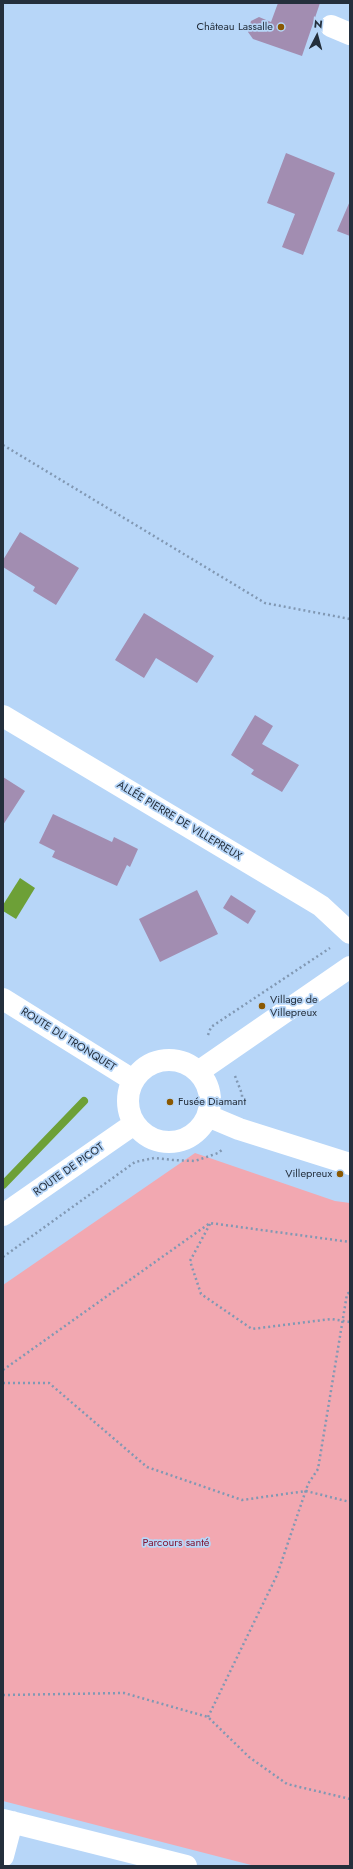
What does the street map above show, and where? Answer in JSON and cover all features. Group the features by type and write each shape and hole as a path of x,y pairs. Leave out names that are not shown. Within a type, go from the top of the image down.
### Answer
{"street":[{"name":"ALLÉE PIERRE DE VILLEPREUX","path":"3,716 321,906 350,933"},
{"path":"198,1072 350,967"},
{"name":"ROUTE DU TRONQUET","path":"3,999 133,1080"},
{"path":"164,1060 176,1060 188,1064 198,1072 206,1081 210,1092 211,1104 208,1116 201,1127 192,1136 180,1141 167,1142 154,1140 143,1134 134,1124 129,1113 127,1102 128,1091 133,1080 141,1071 151,1064 164,1060"},
{"path":"208,1116 238,1129 350,1164"},
{"name":"ROUTE DE PICOT","path":"3,1215 134,1124"},
{"path":"3,1856 7,1821 186,1866"}],"path":[{"path":"3,445 265,603 350,619"},
{"path":"3,1257 135,1162 154,1158 195,1161 218,1153 232,1142 238,1129"},
{"path":"3,1370 210,1223 350,1242"},
{"path":"210,1223 190,1261 200,1294 252,1329 331,1319 350,1322"},
{"path":"208,1717 277,1575 306,1491 318,1469 347,1294 350,1292"},
{"path":"3,1383 49,1383 147,1467 242,1500 306,1491 350,1502"},
{"path":"3,1695 124,1693 208,1717 249,1757 287,1784 350,1798"}],"green space":[{"name":"Parcours santé","path":"195,1153 335,1201 350,1203 350,1866 255,1866 3,1801 3,1285"}],"shaded area":[{"path":"20,878 35,888 16,919 3,911 3,905"}],"building":[{"name":"Château Lassalle","path":"278,3 320,3 302,56 253,39 248,32 251,21 259,17 271,22"},
{"path":"286,153 335,173 303,255 282,247 295,214 267,203"},
{"path":"350,201 350,236 337,231"},
{"path":"20,532 79,568 56,605 33,591 35,587 3,567 3,560"},
{"path":"144,613 214,656 197,683 156,658 144,678 115,660"},
{"path":"255,715 273,726 262,744 299,765 282,792 251,774 254,770 231,755"},
{"path":"3,777 25,791 3,825"},
{"path":"53,814 112,842 114,837 138,849 130,867 127,865 117,886 52,857 55,851 39,843"},
{"path":"197,890 218,934 160,962 139,919"},
{"path":"231,895 256,911 248,924 223,908"}],"waterway":[{"path":"3,1185 84,1101"}],"place":[{"name":"Château Lassalle","path":"281,27"},
{"name":"Village de Villepreux","path":"262,1006"},
{"name":"Fusée Diamant","path":"170,1102"},
{"name":"Villepreux","path":"340,1174"}]}
